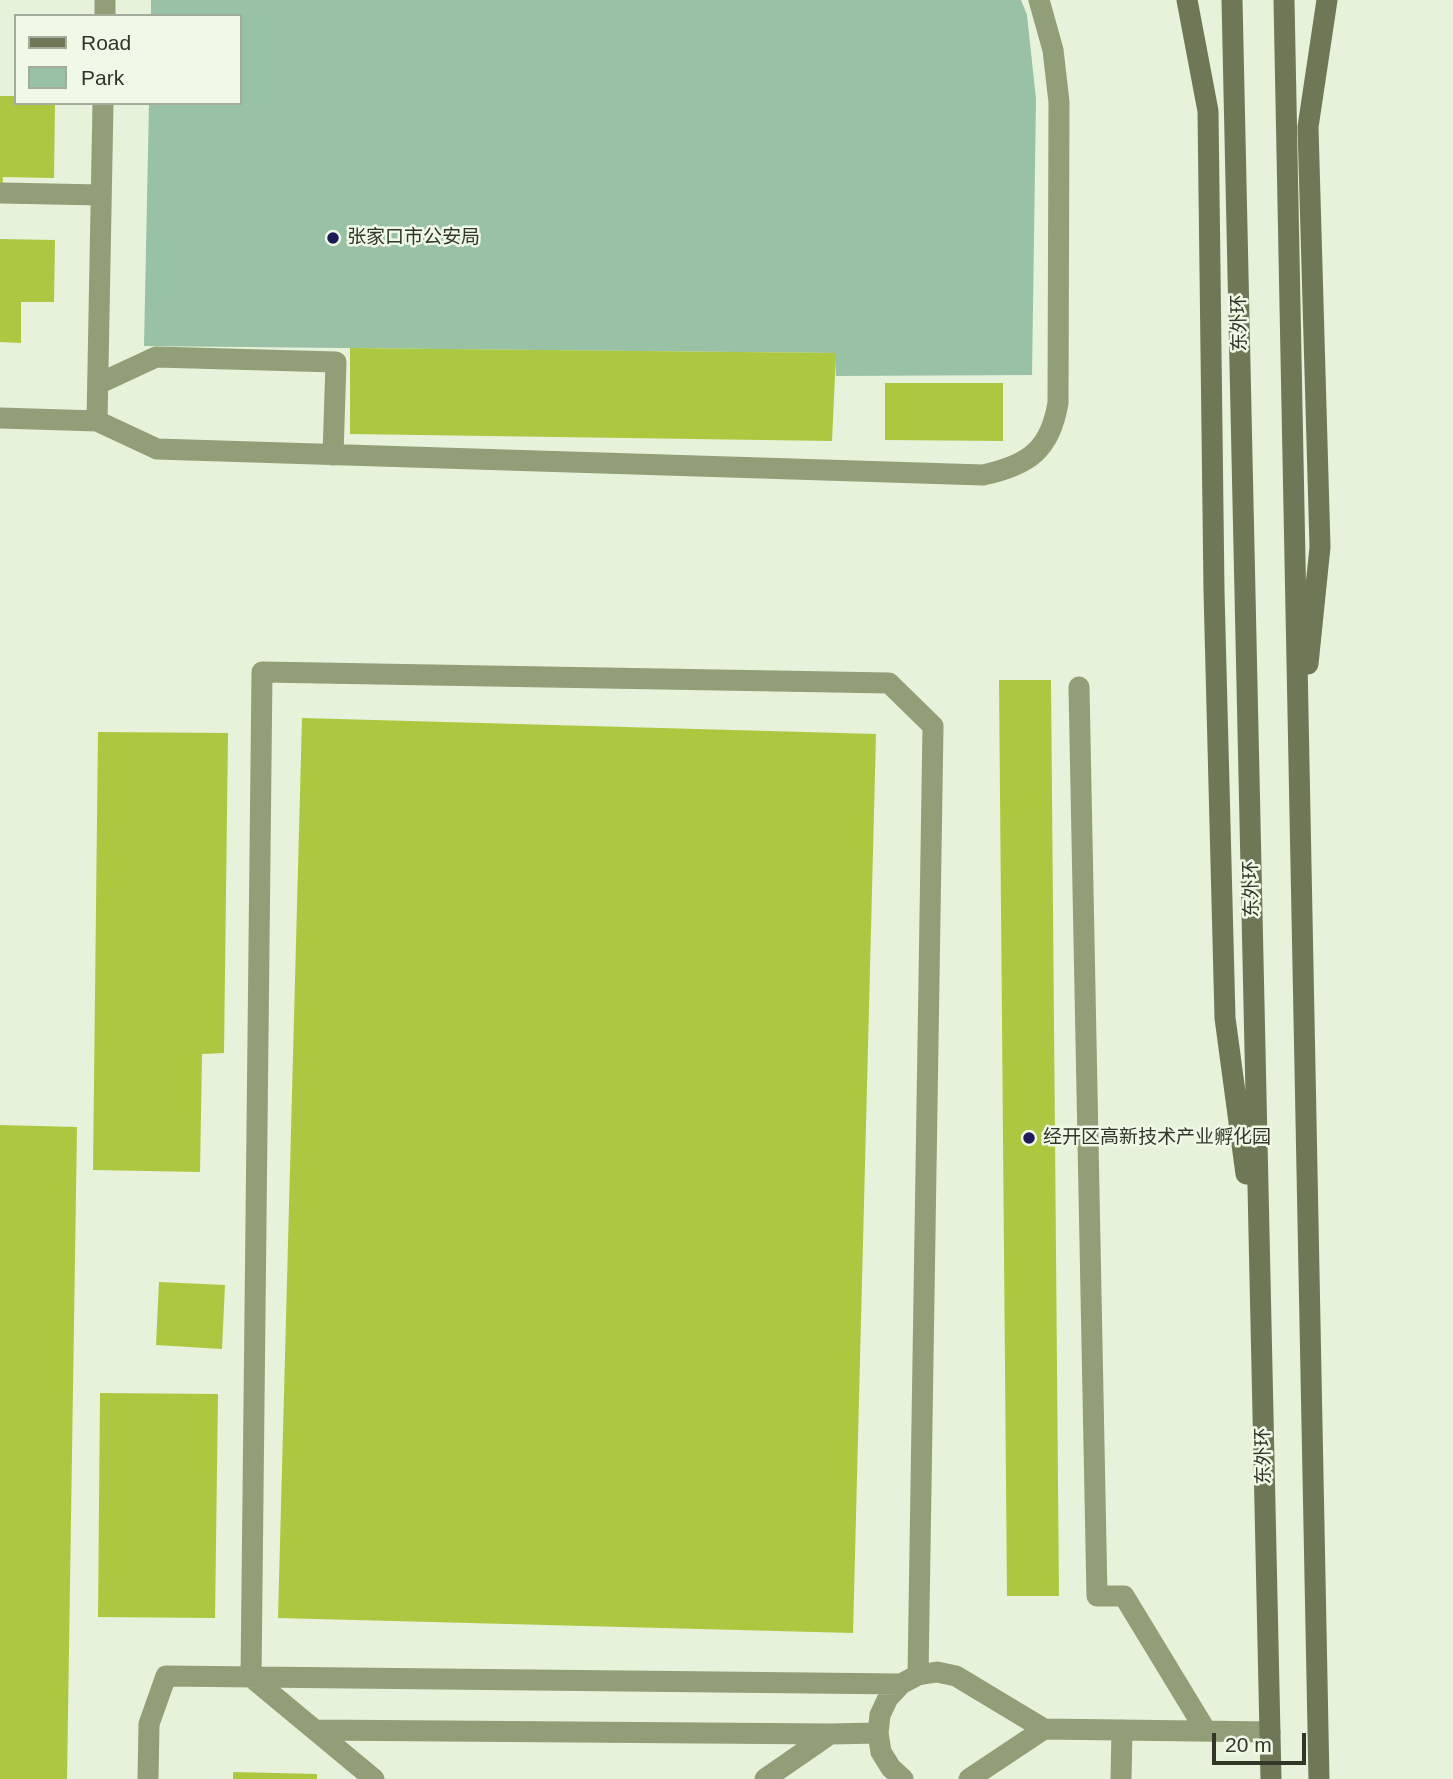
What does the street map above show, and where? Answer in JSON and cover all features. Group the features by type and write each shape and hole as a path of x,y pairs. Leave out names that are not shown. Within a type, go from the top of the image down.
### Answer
{"main road":[{"path":"1187,0 1208,111 1214,591 1225,1018 1260,1279"},
{"name":"东外环","path":"1232,0 1270,1779"},
{"path":"1284,0 1319,1779"},
{"path":"1299,760 1320,547 1308,127 1327,0"}],"street":[{"path":"0,418 97,421 157,449 983,475 1007,469 1044,444 1054,426 1058,402 1059,102 1053,50 1039,0"},
{"path":"97,421 103,105"},
{"path":"2,193 101,195"},
{"path":"98,384 156,357 336,362 333,455"},
{"path":"251,1677 262,672 889,683 933,726 910,1679 888,1698 880,1715 878,1733 881,1752 891,1768 903,1779"},
{"path":"1079,687 1097,1595 1124,1596 1206,1731"},
{"path":"148,1779 149,1724 166,1676 910,1679 937,1672 956,1676 1044,1729 1270,1732"},
{"path":"251,1677 374,1779"},
{"path":"969,1779 1044,1729"},
{"path":"316,1730 878,1733"},
{"path":"1121,1779 1122,1730"},
{"path":"765,1779 830,1734"}],"green space":[{"path":"151,0 1021,0 1027,15 1036,99 1032,375 836,376 835,353 144,346 149,105 242,105 242,14 151,14"}],"building":[{"path":"0,96 14,96 14,105 55,105 54,178 3,177 0,193"},
{"path":"0,239 55,240 54,302 21,302 21,343 0,342"},
{"path":"350,348 836,353 832,441 350,434"},
{"path":"885,383 1003,383 1003,441 885,440"},
{"name":"经开区高新技术产业孵化园","path":"999,680 1051,680 1059,1596 1007,1596"},
{"path":"302,718 876,734 853,1633 278,1618"},
{"path":"98,732 228,733 224,1053 202,1054 200,1172 93,1170"},
{"path":"0,1125 77,1127 67,1779 0,1779"},
{"path":"159,1282 225,1285 222,1349 156,1345"},
{"path":"100,1393 218,1394 215,1618 98,1617"},
{"path":"233,1772 317,1774 317,1779 233,1779"}],"place":[{"name":"张家口市公安局","path":"333,238"},
{"name":"经开区高新技术产业孵化园","path":"1029,1138"}]}
